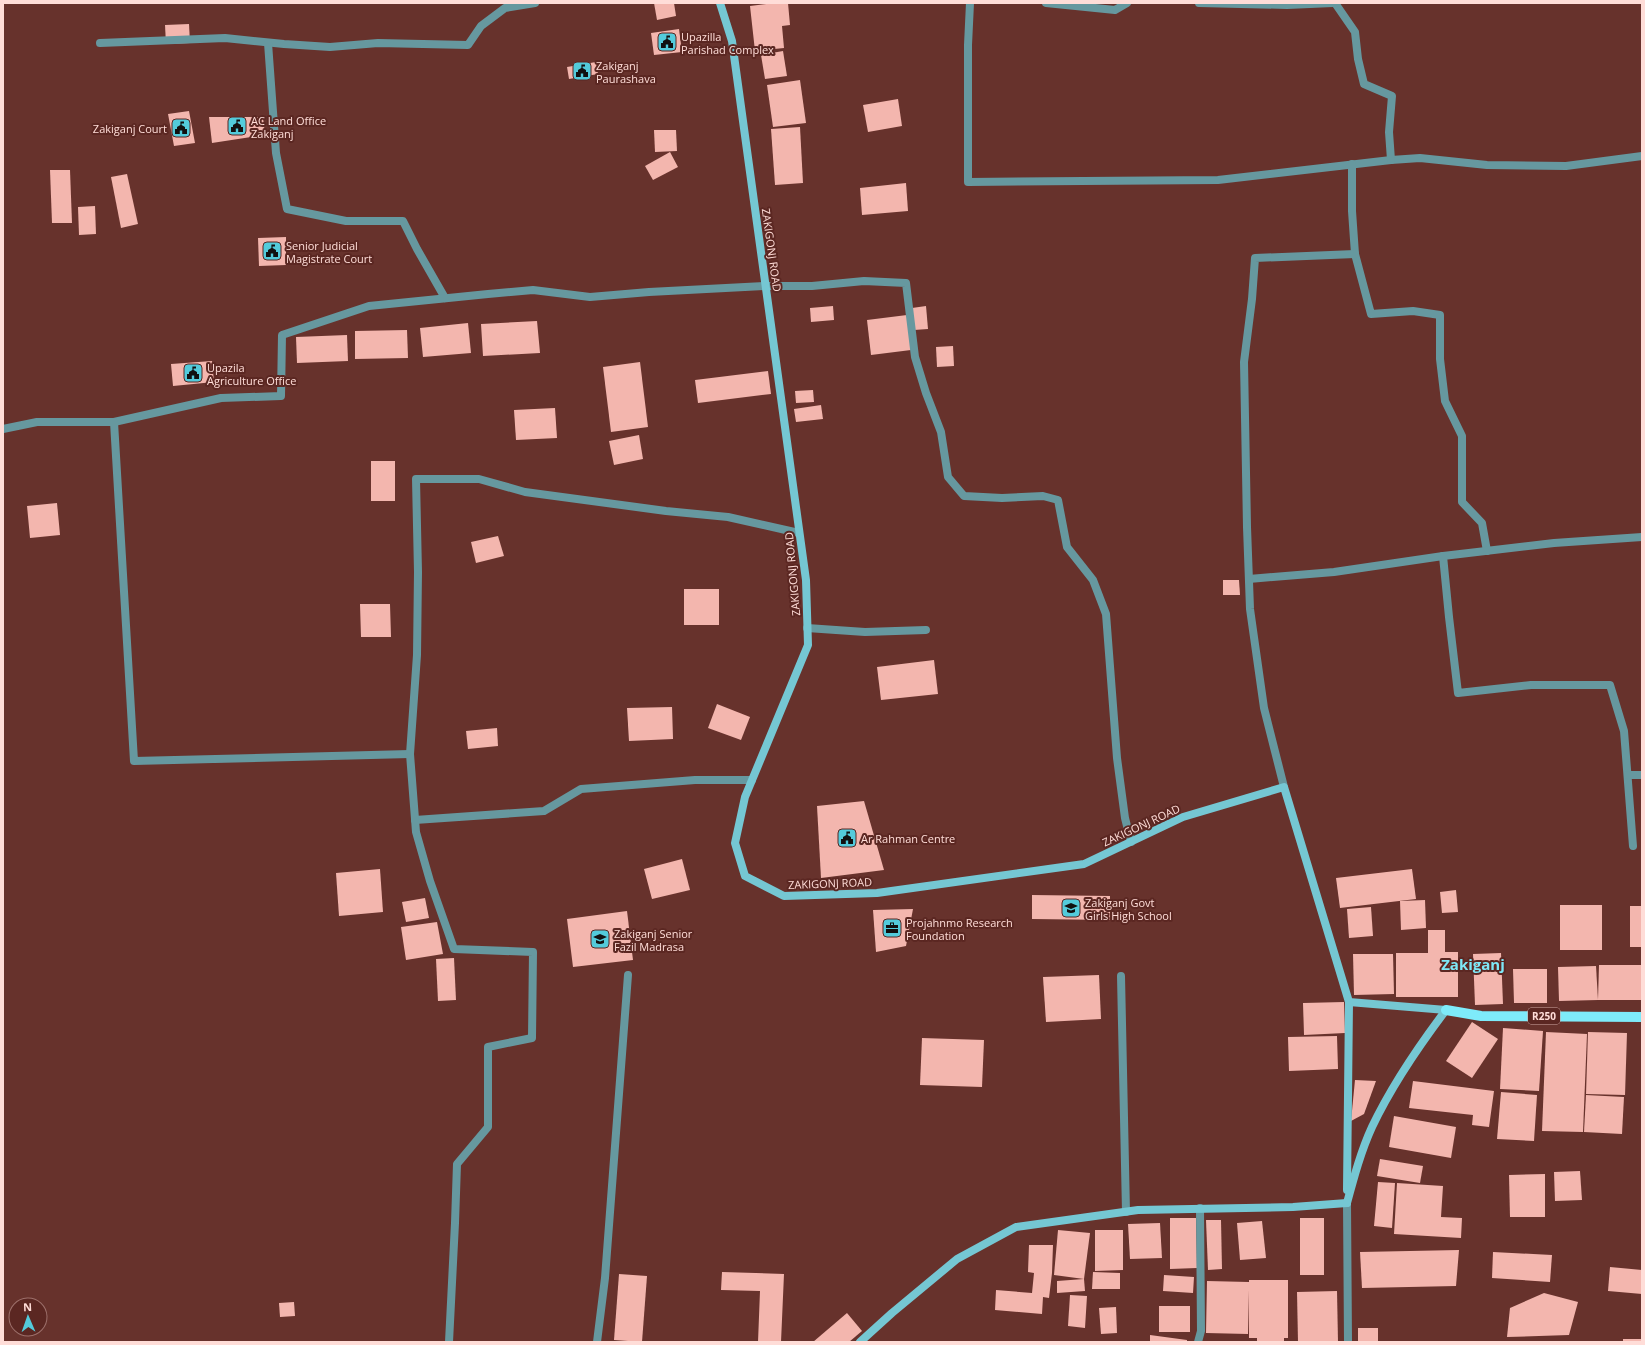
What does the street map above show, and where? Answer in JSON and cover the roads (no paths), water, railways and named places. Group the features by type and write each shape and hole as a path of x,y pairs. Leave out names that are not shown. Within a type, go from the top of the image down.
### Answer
{"main road":[{"name":"ZAKIGONJ ROAD","path":"720,3 732,41 806,580 808,628 808,645 745,797 736,843 745,876 784,896 877,893 1084,864 1183,817 1284,787"},
{"path":"1284,787 1349,1002 1347,1202"},
{"path":"1349,1002 1446,1010"},
{"path":"1347,1202 1354,1176 1372,1127 1418,1048 1446,1010"},
{"name":"R250","path":"1446,1010 1481,1016 1642,1016"},
{"path":"860,1342 892,1313 957,1259 1016,1227 1126,1212 1200,1208 1293,1207 1347,1202"}],"street":[{"path":"100,43 225,38 268,43 330,47 378,43 468,45 481,26 505,8 530,3"},
{"path":"970,3 968,45 968,182 1218,180 1352,164 1420,158 1487,165 1566,166 1642,156"},
{"path":"1046,3 1115,10 1127,3"},
{"path":"1199,3 1287,5 1334,3 1355,32 1358,59 1364,84 1392,96 1389,132 1391,160"},
{"path":"268,43 276,153 287,209 346,221 403,221 445,298"},
{"path":"1352,164 1352,211 1355,254 1370,314 1414,311 1440,315 1440,359 1446,401 1462,436 1462,502 1482,523 1487,551"},
{"path":"1284,787 1264,708 1250,609 1244,362 1252,299 1255,258 1355,254"},
{"path":"3,429 37,422 114,422 221,398 282,396 282,335 369,306 533,290 590,297 766,286 812,286 864,281 906,283 915,357 926,393 941,432 948,477 964,496 1002,498 1043,496 1058,500 1066,547 1093,580 1106,614 1117,758 1131,842"},
{"path":"114,422 134,761 410,754"},
{"path":"449,1342 456,1223 457,1164 488,1127 488,1047 532,1038 533,952 454,949 430,881 416,832 410,754 416,655 418,572 416,479 479,479 525,492 666,511 728,517 799,533"},
{"path":"1249,579 1334,572 1443,556 1554,543 1642,537"},
{"path":"1443,556 1458,693 1531,685 1610,685 1624,731 1633,846"},
{"path":"808,628 865,632 926,630"},
{"path":"1628,774 1642,775"},
{"path":"415,820 544,811 581,789 696,780 752,780"},
{"path":"597,1342 605,1270 628,975"},
{"path":"1120,976 1126,1212"},
{"path":"1347,1202 1348,1342"},
{"path":"1198,1342 1201,1331 1200,1208"}],"place":[{"name":"Upazilla Parishad Complex","path":"667,42"},
{"name":"Zakiganj Paurashava","path":"582,71"},
{"name":"AC Land Office Zakiganj","path":"237,126"},
{"name":"Zakiganj Court","path":"181,128"},
{"name":"Senior Judicial Magistrate Court","path":"272,251"},
{"name":"Upazila Agriculture Office","path":"193,373"},
{"name":"Ar Rahman Centre","path":"847,838"},
{"name":"Zakiganj Govt Girls High School","path":"1071,908"},
{"name":"Projahnmo Research Foundation","path":"892,928"},
{"name":"Zakiganj Senior Fazil Madrasa","path":"600,939"}],"district":[{"name":"Zakiganj","path":"1473,964"}]}
